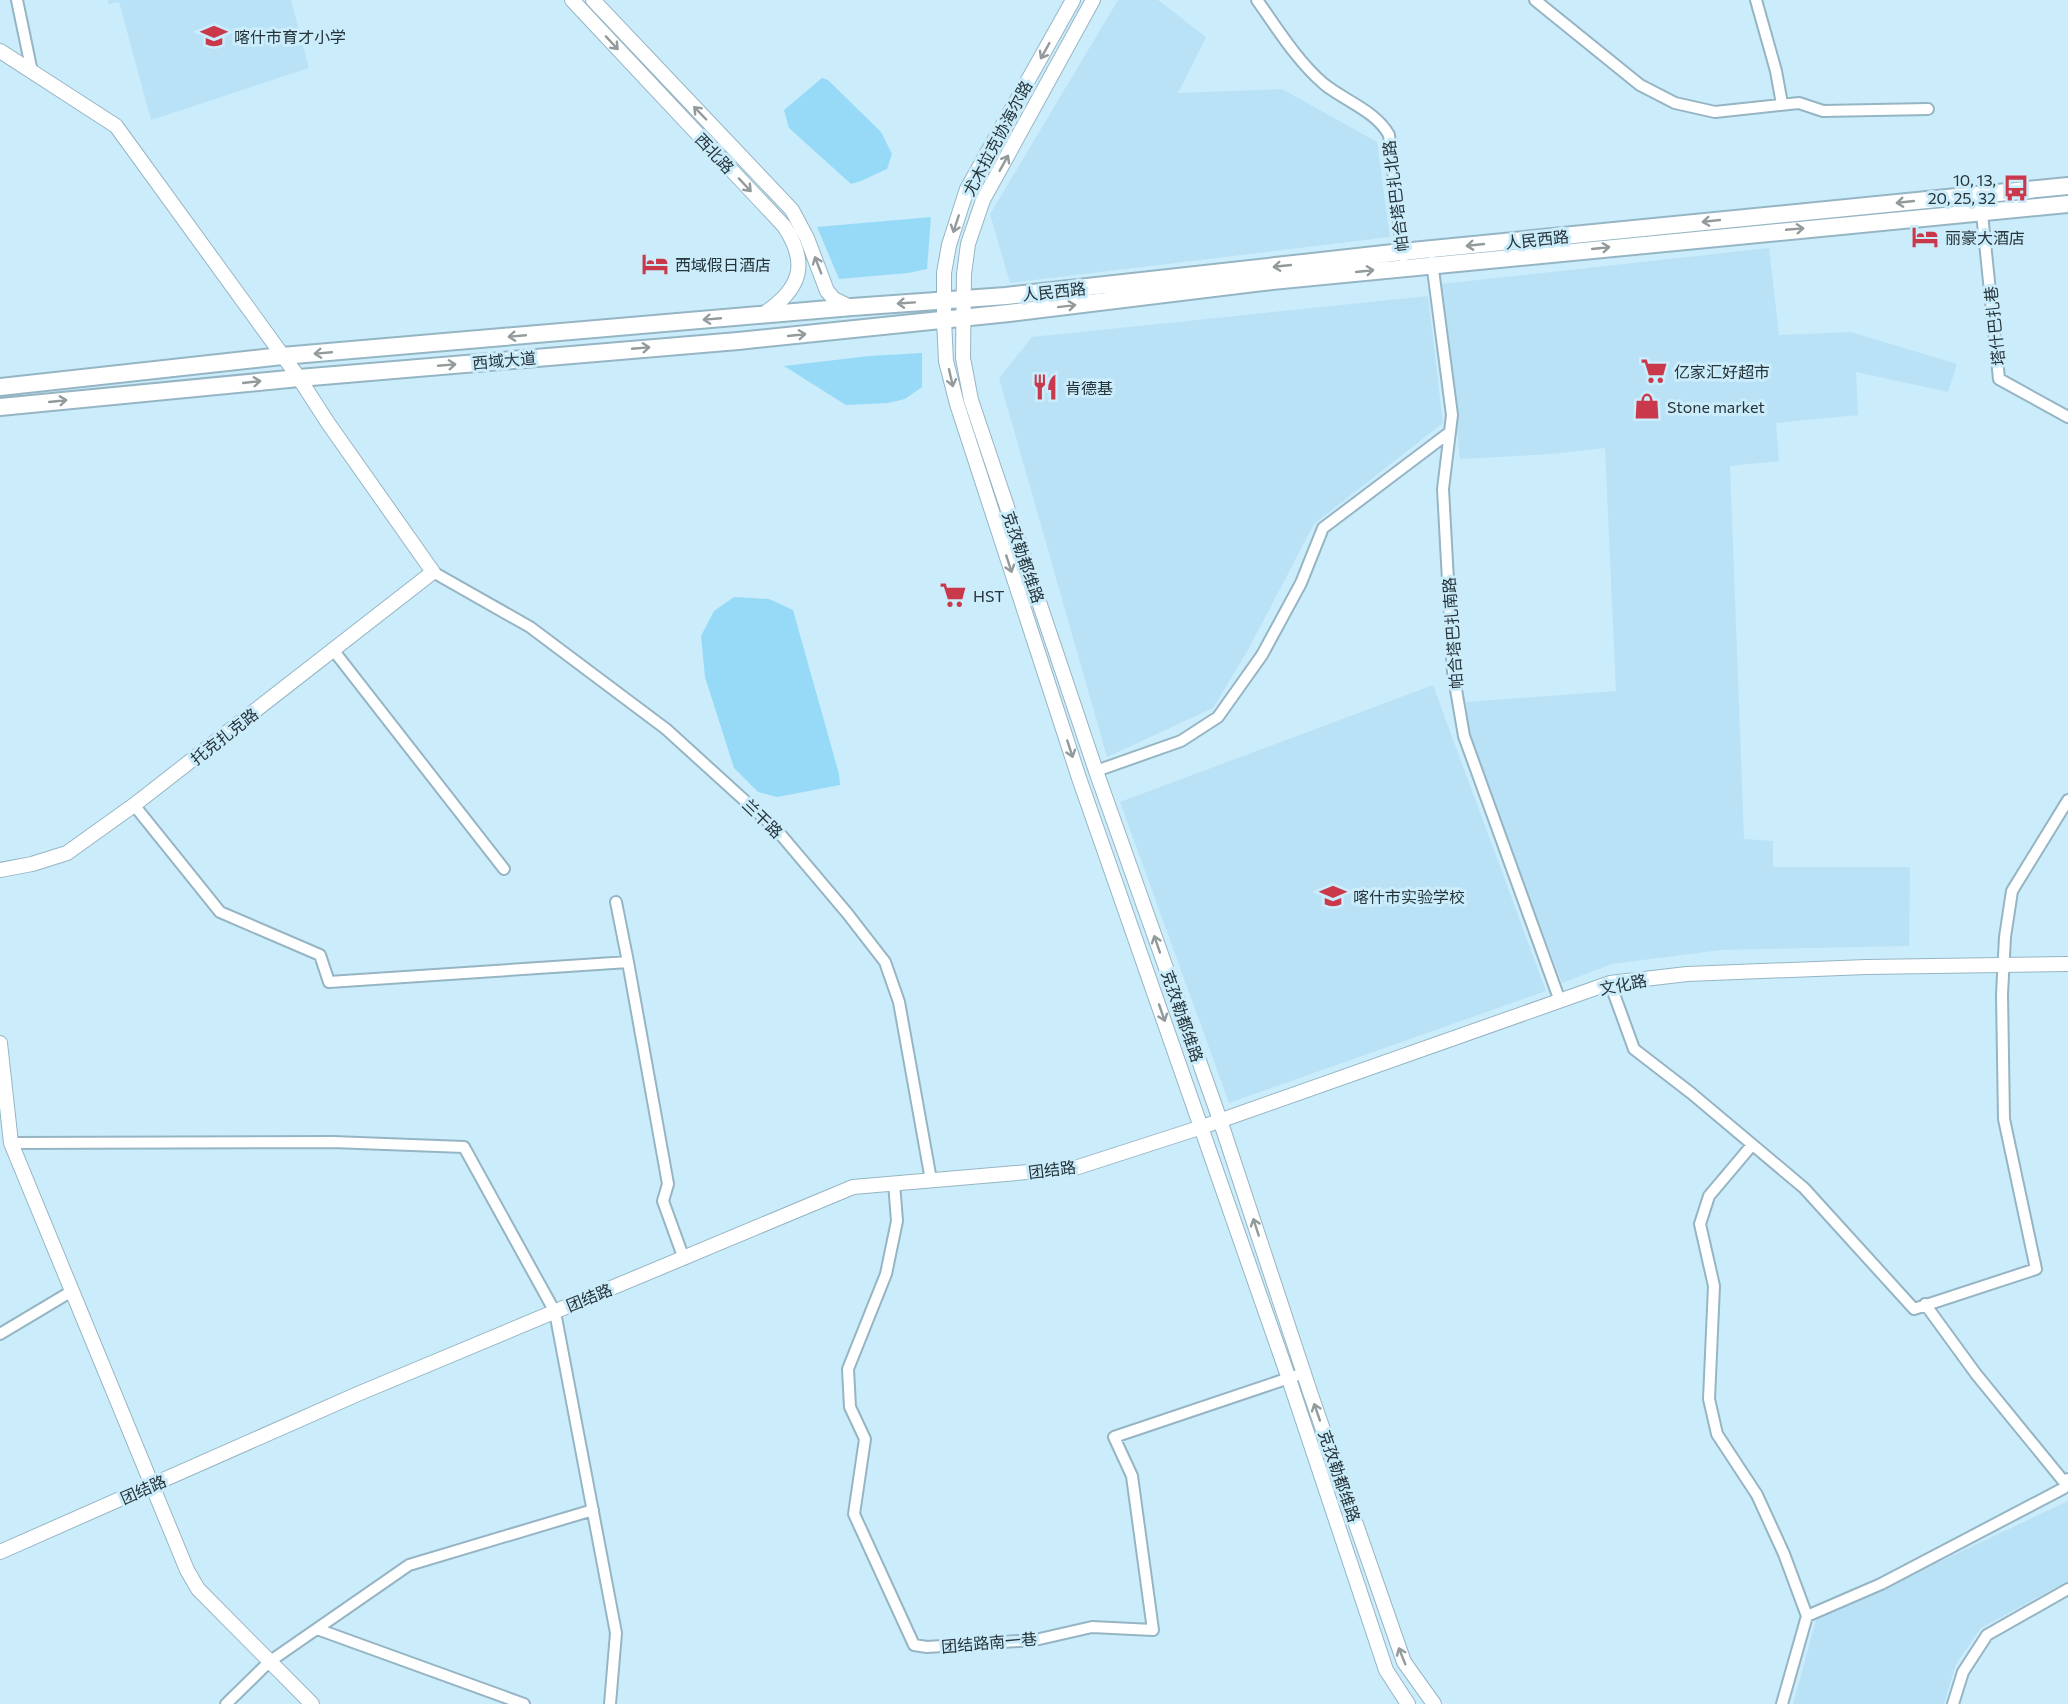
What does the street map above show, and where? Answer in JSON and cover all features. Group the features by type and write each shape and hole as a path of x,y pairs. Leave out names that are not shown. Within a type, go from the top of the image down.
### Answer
{"main road":[{"name":"西北路","path":"572,0 784,226 792,239 799,261 798,274 792,288 779,303 761,315"},
{"name":"西北路","path":"593,0 792,210 807,238 827,291 834,300 852,307"},
{"name":"尤木拉克协海尔路","path":"944,320 944,273 949,245 967,189 1073,0"},
{"name":"尤木拉克协海尔路","path":"963,318 964,274 968,244 984,200 1093,0"},
{"path":"0,51 116,126 299,378 433,572"},
{"name":"人民西路","path":"1006,296 1403,260 2068,186"},
{"name":"人民西路","path":"1431,257 2068,204"},
{"name":"人民西路","path":"1009,313 1263,282 1403,260"},
{"name":"西域大道","path":"0,387 282,356 1006,296"},
{"name":"西域大道","path":"0,407 299,378 738,341 1009,313"},
{"name":"克孜勒都维路","path":"963,318 963,358 971,400 1096,771 1220,1120 1404,1662 1434,1704"},
{"name":"克孜勒都维路","path":"944,320 946,361 957,405 1079,778 1289,1379 1386,1670 1408,1704"},
{"name":"托克扎克路","path":"0,870 32,864 67,853 134,805 433,572"},
{"name":"文化路","path":"1202,1127 1610,983 1687,974 1866,967 2068,964"},
{"path":"0,1043 11,1143 187,1570 198,1589 312,1704"},
{"name":"团结路","path":"0,1552 360,1393 852,1187 1075,1168 1202,1127"}],"street":[{"path":"17,0 32,72"},
{"name":"帕合塔巴扎北路","path":"1257,0 1291,48 1323,84 1383,124 1389,135 1403,260"},
{"path":"1535,0 1640,85 1675,103 1714,112 1799,103 1823,111 1928,109"},
{"path":"1756,0 1776,71 1782,104"},
{"name":"塔什巴扎巷","path":"1980,194 1999,379 2068,417"},
{"name":"帕合塔巴扎南路","path":"1431,257 1452,415 1443,489 1453,672 1464,736 1560,1001"},
{"path":"1096,771 1181,741 1218,717 1262,655 1301,583 1323,528 1450,432"},
{"name":"兰干路","path":"433,572 530,627 666,729 776,829 847,913 885,962 899,1002 931,1180"},
{"path":"334,651 504,869"},
{"path":"1610,983 1634,1049 1804,1188 1914,1309 2036,1269 2004,1119 2005,937 2012,891 2068,800"},
{"path":"134,805 220,912 320,955 329,982 628,962"},
{"path":"616,902 668,1184 663,1201 684,1258"},
{"path":"11,1143 333,1142 464,1147 555,1311 616,1633 610,1704"},
{"path":"1752,1144 1709,1196 1700,1224 1713,1286 1709,1400 1717,1434 1757,1495 1784,1554 1807,1616 1782,1704"},
{"name":"团结路南一巷","path":"894,1183 897,1221 886,1274 848,1369 849,1407 865,1439 854,1514 914,1645 938,1646 1035,1640 1092,1627 1153,1630 1132,1476 1114,1437 1305,1373"},
{"path":"0,1334 72,1291"},
{"path":"1807,1616 1881,1584 2066,1485 1976,1374 1925,1304"},
{"path":"226,1704 269,1662 409,1564 593,1510"},
{"path":"1953,1704 1963,1672 1987,1635 2068,1589"},
{"path":"316,1629 524,1704"}],"shaded area":[{"name":"喀什市育才小学","path":"108,0 291,0 309,68 151,120 119,2 109,4"},
{"path":"1118,0 1158,0 1206,37 1178,93 1282,89 1377,142 1390,237 1010,283 990,214"},
{"path":"822,78 828,80 881,132 892,154 887,169 851,184 789,128 784,110"},
{"path":"931,217 927,269 908,273 839,279 817,227"},
{"path":"1769,248 1779,335 1851,332 1957,364 1948,392 1856,372 1858,415 1776,423 1779,461 1730,466 1744,839 1773,841 1773,867 1910,867 1909,946 1721,950 1612,964 1562,983 1479,762 1468,725 1466,702 1616,691 1605,448 1552,454 1460,459 1441,284"},
{"path":"1428,296 1443,423 1314,524 1248,650 1213,708 1107,757 999,378 1032,337"},
{"path":"922,353 922,387 905,399 888,403 846,405 784,366 869,356"},
{"path":"734,597 769,599 793,610 839,774 840,785 777,797 758,792 734,768 705,677 701,636 714,611"},
{"name":"喀什市实验学校","path":"1433,685 1546,991 1229,1103 1120,802"},
{"path":"2068,1501 2068,1581 1981,1628 1956,1664 1944,1704 1793,1704 1816,1620"}],"place":[{"name":"喀什市育才小学","path":"214,36"},
{"name":"10, 13, 20, 25, 32","path":"2016,188"},
{"name":"丽豪大酒店","path":"1925,237"},
{"name":"西域假日酒店","path":"655,264"},
{"name":"亿家汇好超市","path":"1654,371"},
{"name":"肯德基","path":"1045,387"},
{"name":"Stone market","path":"1647,406"},
{"name":"HST","path":"953,595"},
{"name":"喀什市实验学校","path":"1333,896"}]}
